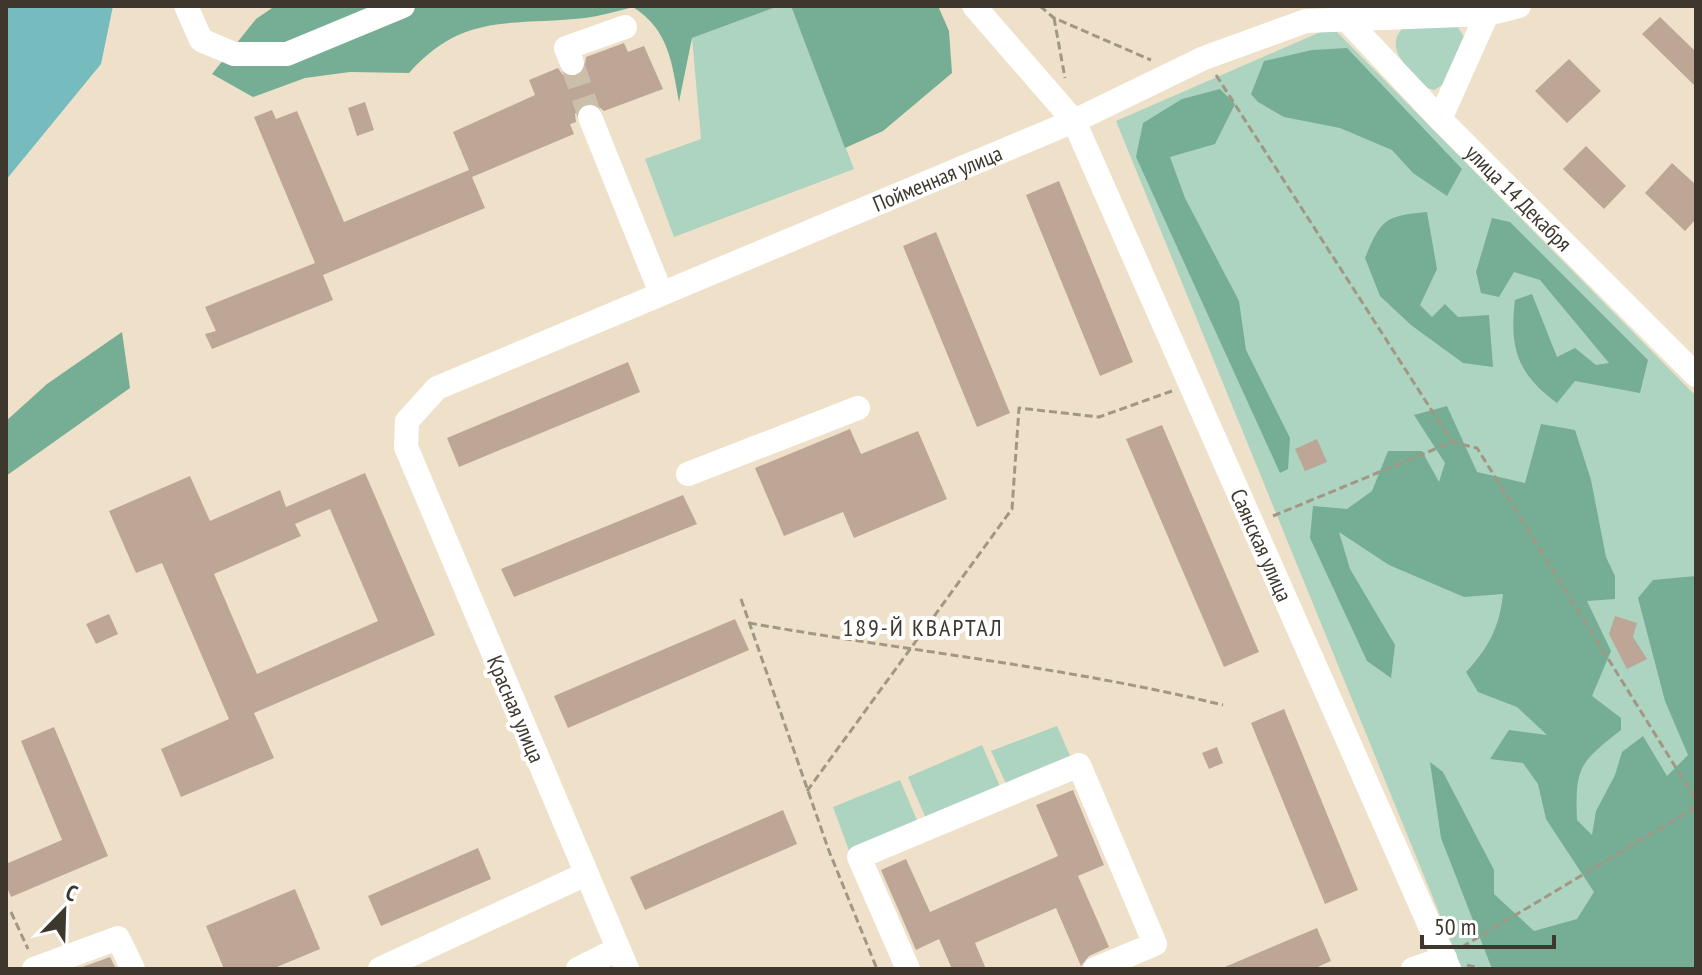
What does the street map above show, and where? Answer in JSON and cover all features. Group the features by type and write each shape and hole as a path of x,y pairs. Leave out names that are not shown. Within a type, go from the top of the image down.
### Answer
{"street":[{"path":"186,6 201,40 234,54 287,54 403,6"},
{"name":"Саянская улица","path":"974,6 1074,121 1447,963"},
{"name":"Пойменная улица","path":"406,447 407,421 437,388 1074,121 1204,58 1306,21 1487,14 1519,6"},
{"path":"1440,119 1487,14"},
{"name":"улица 14 Декабря","path":"1345,18 1440,119 1696,375"},
{"path":"572,63 566,48 625,27"},
{"path":"590,117 661,293"},
{"path":"688,474 858,408"},
{"name":"Красная улица","path":"406,447 623,959"},
{"path":"908,969 859,857 1079,765 1155,944 1095,969"},
{"path":"380,969 586,874"},
{"path":"35,968 118,938 133,969"},
{"path":"578,969 623,959"},
{"path":"1413,969 1447,963"}],"path":[{"path":"1040,6 1054,18 1178,71"},
{"path":"1054,18 1074,121"},
{"path":"1204,58 1452,442"},
{"path":"807,791 1012,509 1019,408 1099,417 1172,391"},
{"path":"1251,525 1452,442 1477,448 1696,800"},
{"path":"741,599 807,791 877,969"},
{"path":"749,623 909,651 1121,680 1223,705"},
{"path":"1447,963 1696,807"},
{"path":"11,912 35,968"},
{"path":"1523,969 1548,969"}],"green space":[{"path":"275,6 779,6 692,38 679,102 671,61 662,37 633,7 585,18 490,26 449,40 429,53 409,73 350,72 305,78 253,97 212,74 256,19"},
{"path":"779,6 791,6 854,169 674,237 645,159 701,139 692,38"},
{"path":"791,6 938,6 949,31 952,73 883,131 845,148"},
{"path":"1456,24 1464,37 1447,82 1434,90 1428,88 1401,59 1396,43 1398,34 1405,26"},
{"path":"1332,27 1696,396 1696,969 1462,969 1116,121"},
{"path":"1347,48 1462,169 1447,196 1413,173 1392,150 1340,128 1284,117 1258,102 1251,94 1264,61 1312,50"},
{"path":"1220,89 1235,104 1215,144 1170,157 1185,198 1239,301 1246,350 1290,438 1288,469 1280,473 1136,157 1143,123 1182,99"},
{"path":"1427,212 1437,269 1420,305 1432,317 1445,304 1458,317 1489,315 1493,367 1463,363 1411,325 1380,296 1365,258 1376,235 1393,218"},
{"path":"1492,218 1510,222 1648,360 1640,393 1575,381 1557,403 1533,382 1515,346 1513,317 1515,300 1532,294 1557,357 1575,348 1596,365 1609,363 1540,280 1514,272 1499,297 1481,293 1476,272"},
{"path":"122,332 130,388 6,476 6,421 47,384"},
{"path":"1447,406 1477,472 1525,483 1541,424 1575,430 1591,480 1606,557 1615,576 1615,599 1587,601 1611,651 1592,696 1621,718 1621,730 1588,759 1579,777 1577,820 1592,835 1596,811 1615,775 1622,752 1643,736 1667,776 1688,755 1665,701 1638,598 1653,580 1696,576 1696,969 1492,969 1441,838 1430,762 1443,772 1494,870 1494,894 1534,931 1577,919 1594,892 1546,819 1538,784 1523,763 1490,759 1509,730 1547,735 1517,707 1478,692 1466,672 1492,636 1503,594 1464,597 1389,565 1339,532 1350,569 1395,645 1391,678 1367,661 1310,538 1313,506 1347,509 1372,491 1388,451 1422,451 1439,482 1445,463 1414,415"},
{"path":"1057,726 1072,760 1008,788 991,751"},
{"path":"982,745 1002,791 928,823 908,777"},
{"path":"900,780 919,825 850,853 833,807"}],"water":[{"path":"6,6 113,6 101,64 6,180"}],"building":[{"path":"1660,17 1696,52 1696,87 1642,34"},
{"path":"624,43 628,52 644,46 663,89 604,111 593,102 584,103 575,114 576,122 570,124 574,134 472,177 485,208 323,275 333,300 212,349 205,334 216,331 205,307 315,263 254,117 272,110 276,119 297,111 344,222 469,170 453,132 535,95 529,80 558,68 563,75 577,77 584,72 586,57"},
{"path":"1569,59 1601,91 1567,123 1535,91"},
{"path":"365,102 374,130 357,136 348,108"},
{"path":"1586,146 1626,186 1604,209 1563,169"},
{"path":"1672,163 1696,185 1696,219 1685,231 1645,193"},
{"path":"1059,181 1133,362 1100,376 1026,195"},
{"path":"936,232 1010,413 977,427 903,246"},
{"path":"628,362 640,392 459,467 447,438"},
{"path":"1162,425 1259,652 1224,667 1126,439"},
{"path":"850,429 861,454 918,431 947,499 854,538 843,512 784,536 755,468"},
{"path":"1317,439 1327,462 1305,471 1295,449"},
{"path":"365,473 435,635 254,713 274,758 181,797 161,749 229,719 162,563 136,573 109,511 190,476 210,521 280,490 286,507","holes":["330,509 378,621 257,674 214,574 301,536 295,524"]},
{"path":"683,495 697,524 514,597 501,569"},
{"path":"109,614 118,634 96,644 86,624"},
{"path":"1615,616 1637,623 1633,637 1647,659 1627,669 1609,634"},
{"path":"735,619 749,650 568,728 554,696"},
{"path":"1284,709 1358,890 1325,904 1251,723"},
{"path":"54,727 108,856 11,897 6,885 6,864 62,840 21,741"},
{"path":"1217,747 1223,763 1209,769 1202,753"},
{"path":"1073,790 1104,865 1078,876 1109,947 1089,956 1081,966 1056,908 975,943 986,969 952,969 939,939 916,950 881,870 906,859 930,912 1058,856 1036,805"},
{"path":"783,810 797,844 645,910 630,877"},
{"path":"478,848 491,879 381,926 368,896"},
{"path":"295,889 320,949 272,969 224,969 206,926"},
{"path":"1317,928 1331,961 1313,969 1220,969"},
{"path":"110,957 116,969 77,969"}],"tunnel":[{"path":"572,63 590,117"}],"district":[{"name":"189-Й КВАРТАЛ","path":"923,628"}]}
